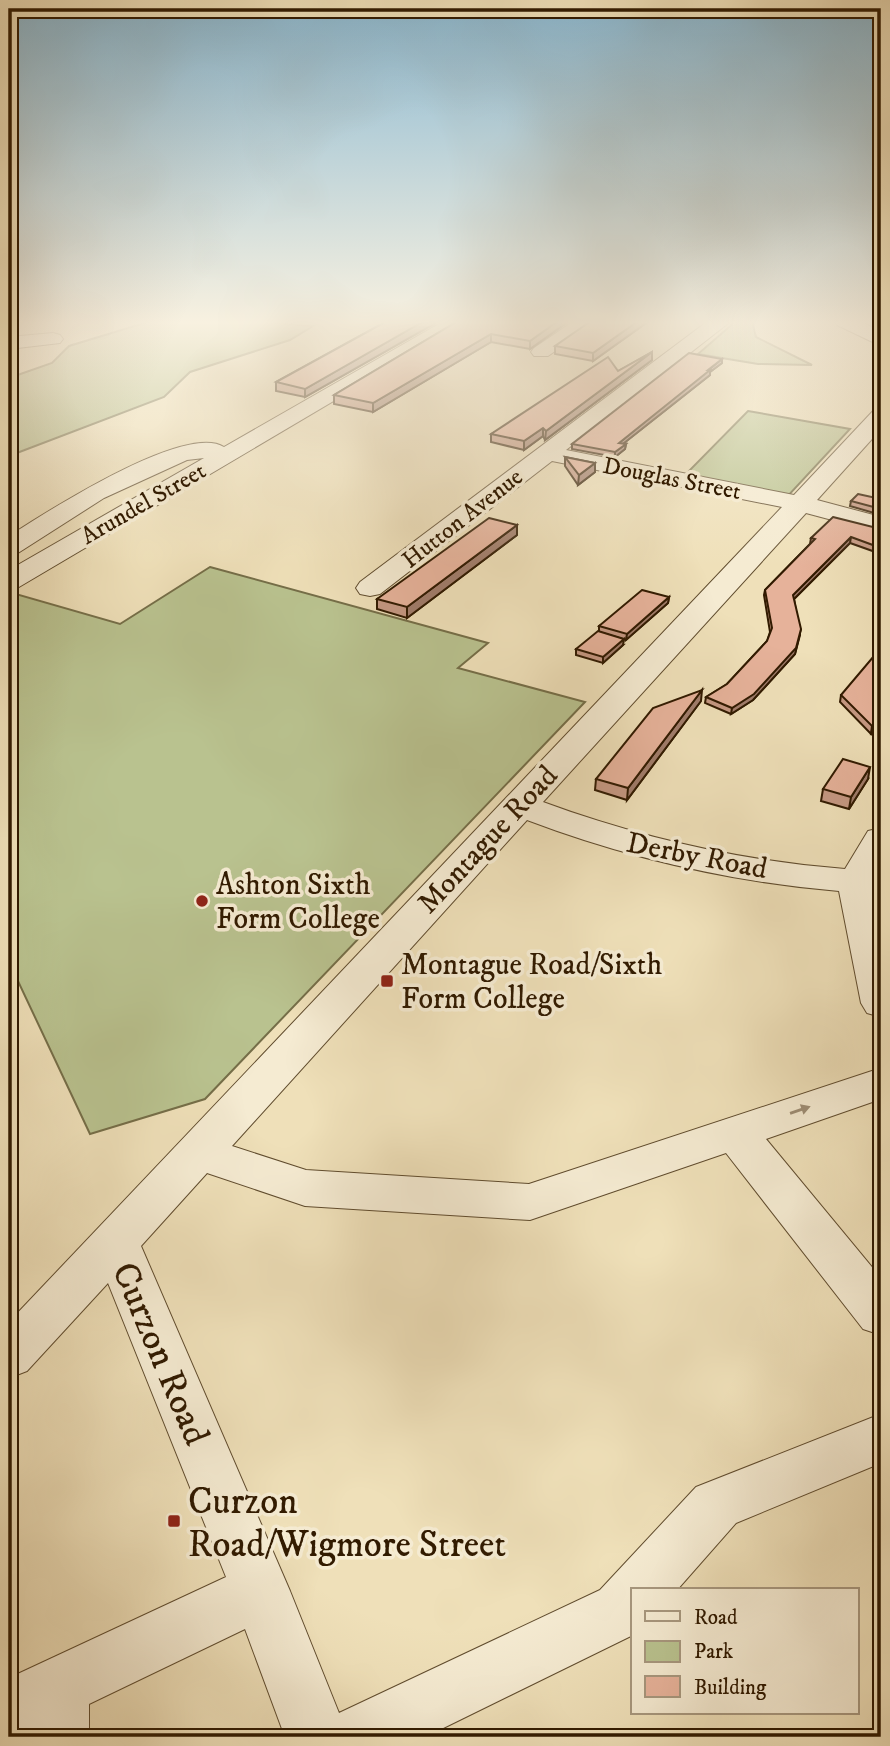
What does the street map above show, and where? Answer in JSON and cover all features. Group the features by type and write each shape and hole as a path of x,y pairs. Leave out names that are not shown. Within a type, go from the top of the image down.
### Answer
{"street":[{"name":"Arundel Street","path":"9,581 314,402"},
{"name":"Hutton Avenue","path":"370,588 613,402"},
{"name":"Montague Road","path":"9,1356 881,416"},
{"path":"9,547 95,493 182,453 239,448"},
{"name":"Douglas Street","path":"546,453 799,503 881,525"},
{"name":"Derby Road","path":"518,805 613,838 740,866 869,881"},
{"path":"881,839 869,881 881,1003"},
{"path":"198,1152 305,1188 530,1202 881,1083"},
{"path":"735,1132 881,1314"},
{"name":"Curzon Road","path":"116,1241 261,1591 317,1737"},
{"path":"641,1588 716,1505 881,1438"},
{"path":"41,1711 261,1591"},
{"path":"358,1737 621,1610 631,1599"}],"green space":[{"path":"9,402 150,402 9,456"},
{"path":"748,411 850,429 786,498 682,478"},
{"name":"Ashton Sixth Form College","path":"210,567 488,643 458,668 585,702 205,1099 90,1134 9,962 9,592 120,624"}],"building":[{"path":"539,402 584,402 546,431 543,428 524,441 491,434"},
{"path":"625,402 670,402 619,443 626,444 615,452 572,444"},
{"path":"565,457 595,463 579,475"},
{"path":"858,494 881,499 881,509 851,501"},
{"path":"833,517 881,529 881,548 851,537 793,595 801,629 796,648 754,694 732,708 706,697 727,684 767,641 772,628 765,590"},
{"path":"489,518 517,525 407,607 377,599"},
{"path":"642,590 669,597 627,634 599,626"},
{"path":"598,631 624,639 603,657 576,649"},
{"path":"879,650 881,691 876,697 881,702 881,725 872,726 841,695"},
{"path":"702,690 628,788 596,779 653,708"},
{"path":"843,759 870,767 851,797 823,789"}],"place":[{"name":"Ashton Sixth Form College","path":"202,901"},
{"name":"Montague Road/Sixth Form College","path":"387,981"},
{"name":"Curzon Road/Wigmore Street","path":"174,1521"}]}
